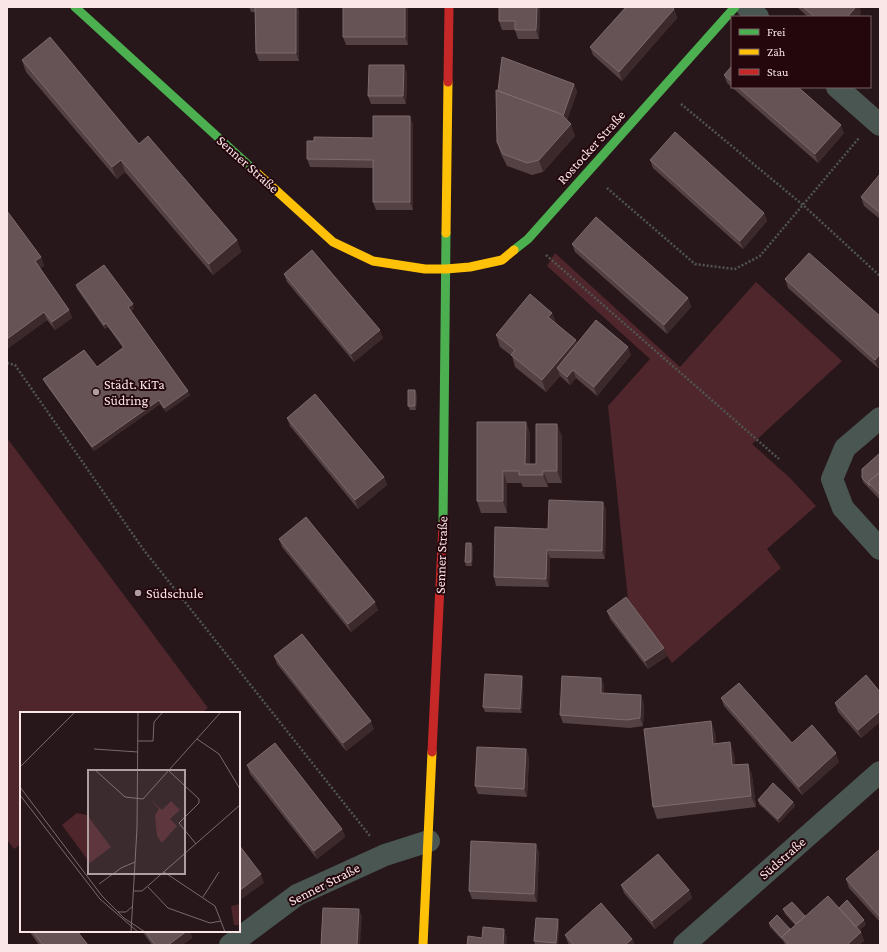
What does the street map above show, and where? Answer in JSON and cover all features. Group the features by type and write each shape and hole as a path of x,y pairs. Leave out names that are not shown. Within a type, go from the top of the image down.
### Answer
{"street":[{"name":"Senner Straße","path":"75,7 333,242 373,261 425,269 446,269"},
{"name":"Senner Straße","path":"423,945 443,532 450,7"},
{"name":"Rostocker Straße","path":"446,269 470,267 502,260 528,240 735,7"},
{"path":"747,7 757,16"},
{"path":"838,88 877,123"},
{"path":"880,418 845,448 832,479 842,508 880,549"},
{"name":"Südstraße","path":"694,942 880,772"},
{"name":"Senner Straße","path":"230,945 297,895 385,855 429,841"}],"path":[{"path":"662,89 802,205 880,276"},
{"path":"588,172 695,264 735,269 760,256 802,205 877,123"},
{"path":"528,240 779,459"},
{"path":"7,363 15,366 143,549 385,855"}],"shaded area":[{"path":"555,253 680,367 756,282 842,361 752,444 790,478 816,506 767,549 781,568 672,663 628,600 608,406 650,359 547,266"},
{"path":"7,438 208,708 202,712 20,712 20,845 14,849 7,840"}],"building":[{"path":"255,7 296,7 296,53 256,53"},
{"path":"343,7 405,7 405,37 343,37"},
{"path":"499,7 537,7 536,30 515,30 515,21 499,21"},
{"path":"626,7 672,7 674,9 619,72 590,47"},
{"path":"803,7 856,7 848,16 814,16"},
{"path":"50,37 139,144 148,136 237,240 209,264 121,160 112,167 22,60"},
{"path":"502,57 574,84 563,116 498,91"},
{"path":"369,65 404,65 403,96 368,96"},
{"path":"731,67 731,81 724,75"},
{"path":"739,88 799,88 841,125 815,154"},
{"path":"496,90 561,114 571,124 539,160 527,163 503,154 497,142"},
{"path":"373,116 410,116 410,202 373,202 373,160 307,159 307,141 314,141 314,137 373,138"},
{"path":"675,132 764,213 740,241 650,160"},
{"path":"880,174 880,213 861,197"},
{"path":"7,211 41,257 35,261 69,310 52,322 44,312 7,339"},
{"path":"596,217 688,298 664,325 572,244"},
{"path":"312,250 380,330 351,354 284,274"},
{"path":"809,253 880,316 880,354 875,360 785,279"},
{"path":"104,265 133,304 128,307 188,391 164,408 159,400 92,447 43,379 84,350 97,367 124,347 106,323 104,325 76,285"},
{"path":"530,294 552,313 548,317 576,340 542,380 511,355 515,350 496,335"},
{"path":"596,320 628,347 594,387 573,370 567,377 557,368"},
{"path":"408,390 415,390 415,406 408,406"},
{"path":"315,394 384,477 355,500 287,418"},
{"path":"477,422 526,422 525,464 536,464 536,424 557,424 557,471 543,471 543,475 519,475 519,471 503,471 503,501 477,501"},
{"path":"880,453 880,472 868,482 870,486 862,478 862,469"},
{"path":"880,472 880,495 868,482"},
{"path":"549,500 603,502 602,551 547,550 546,579 494,577 495,527 548,529"},
{"path":"306,517 375,602 348,624 279,539"},
{"path":"466,543 471,543 471,562 465,562"},
{"path":"626,597 664,648 645,661 607,611"},
{"path":"302,634 371,721 343,743 274,656"},
{"path":"485,674 522,676 520,709 483,707"},
{"path":"866,675 880,692 880,711 858,730 835,703"},
{"path":"562,676 601,678 601,693 641,695 640,718 627,720 560,715"},
{"path":"739,683 792,743 812,725 836,753 799,787 721,698"},
{"path":"711,721 713,744 730,742 732,765 748,764 751,796 653,807 644,729"},
{"path":"275,743 342,829 314,851 247,765"},
{"path":"477,747 526,749 524,789 475,786"},
{"path":"773,783 793,802 778,819 758,800"},
{"path":"471,841 536,844 534,894 469,891"},
{"path":"240,846 261,874 240,890"},
{"path":"880,849 880,917 846,879"},
{"path":"658,854 689,890 652,921 621,885"},
{"path":"828,896 861,932 847,945 789,945 782,937"},
{"path":"847,900 864,920 856,927 839,908"},
{"path":"792,902 805,916 796,924 783,909"},
{"path":"601,903 632,939 625,945 574,945 565,935"},
{"path":"323,908 359,909 357,945 321,945"},
{"path":"777,915 790,929 782,938 769,923"},
{"path":"536,918 558,919 556,943 534,941"},
{"path":"483,927 504,929 503,945 467,945 468,936 482,938"},
{"path":"33,932 78,932 88,945 43,945"},
{"path":"146,932 186,932 168,945 155,945"}],"traffic: fast":[{"path":"75,7 256,172"},
{"path":"514,250 528,239 735,7"},
{"path":"443,524 446,233"}],"traffic: slow":[{"path":"446,233 448,82"},
{"path":"256,172 333,242 373,261 425,269 446,269 470,267 502,260 514,250"},
{"path":"423,945 432,752"}],"traffic: jam":[{"path":"448,82 449,7"},
{"path":"432,752 443,524"}],"place":[{"name":"Städt. KiTa Südring","path":"96,392"},
{"name":"Südschule","path":"138,593"}]}
